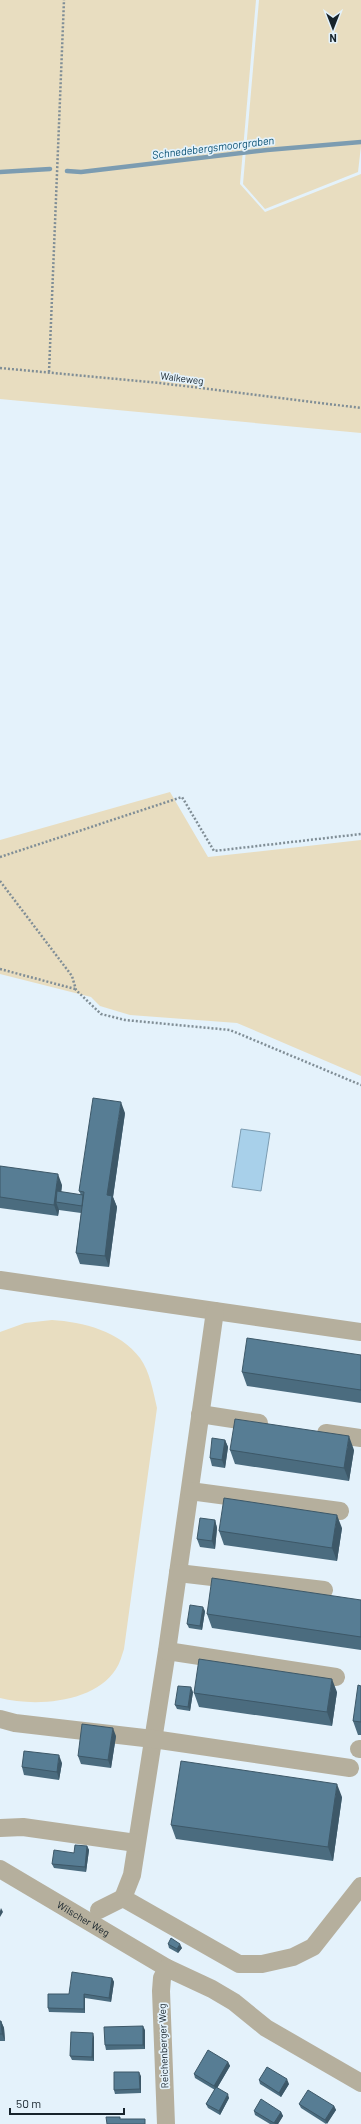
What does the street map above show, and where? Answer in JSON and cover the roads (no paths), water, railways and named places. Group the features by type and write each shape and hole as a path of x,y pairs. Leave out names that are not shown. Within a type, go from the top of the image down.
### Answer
{"street":[{"path":"0,1280 361,1332"},
{"path":"99,1910 123,1898 132,1875 167,1651 215,1311"},
{"path":"200,1414 277,1426"},
{"path":"307,1430 361,1438"},
{"path":"190,1491 340,1511"},
{"path":"178,1573 324,1590"},
{"path":"167,1651 336,1676"},
{"path":"0,1719 15,1723 153,1739 350,1768"},
{"path":"0,1828 23,1827 136,1843"},
{"name":"Wilscher Weg","path":"0,1869 167,1968 207,1999 228,2012 266,2028 361,2083"},
{"path":"123,1898 239,1964 262,1964 293,1957 313,1947 361,1886"},
{"name":"Reichenberger Weg","path":"166,2124 161,1991 162,1978 167,1968"}],"water":[{"path":"241,1129 270,1133 261,1191 232,1187"}],"waterway":[{"name":"Schnedebergsmoorgraben","path":"67,171 81,172 267,150 361,142"},
{"name":"Schnedebergsmoorgraben","path":"0,172 50,169"}]}
